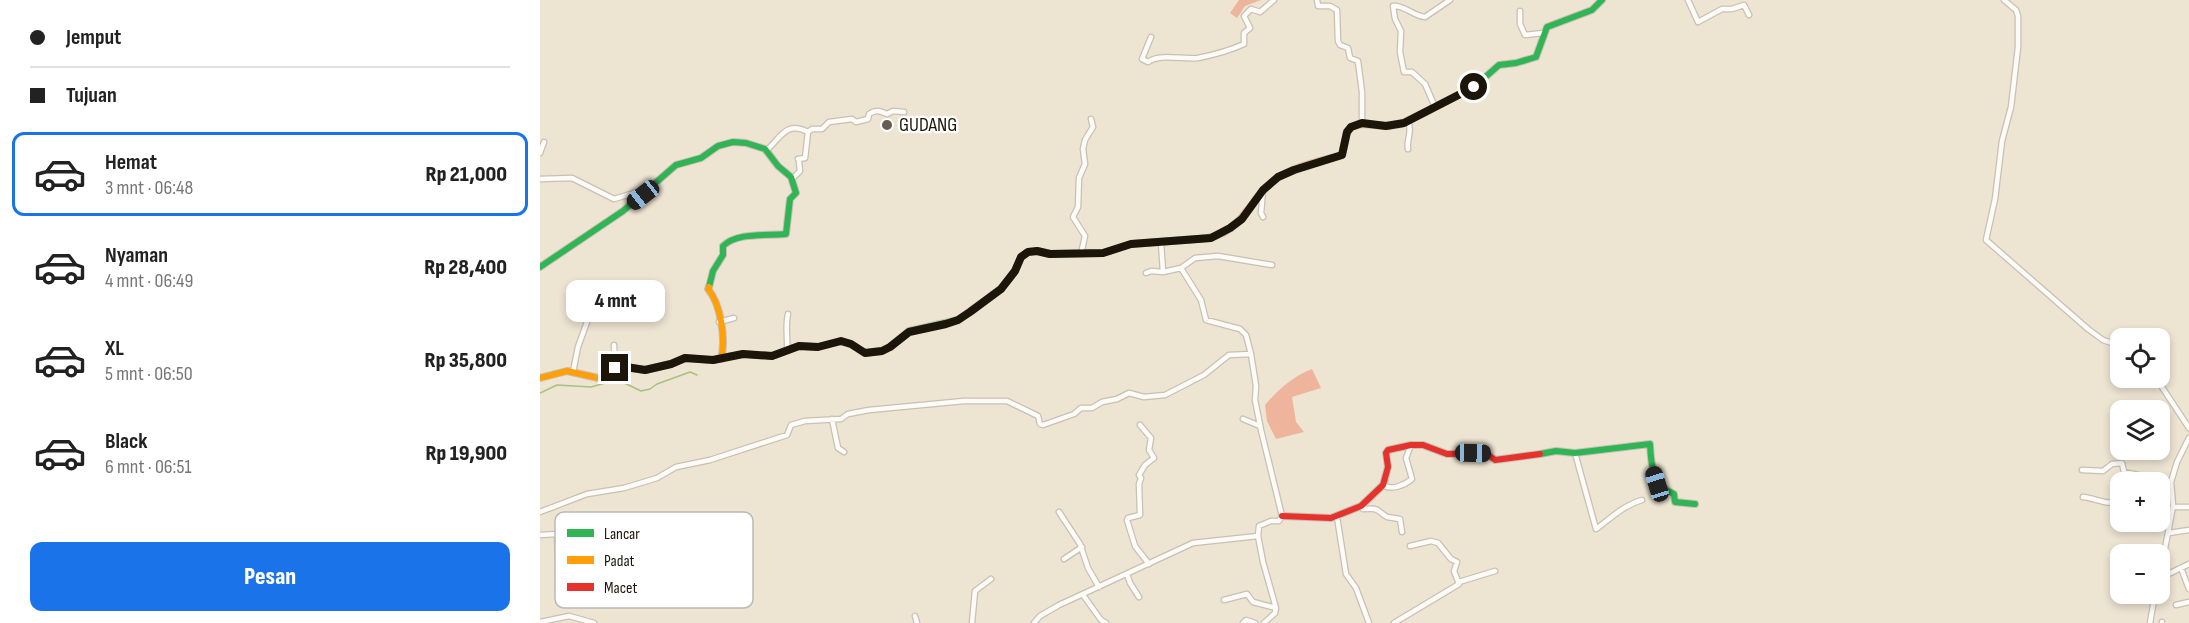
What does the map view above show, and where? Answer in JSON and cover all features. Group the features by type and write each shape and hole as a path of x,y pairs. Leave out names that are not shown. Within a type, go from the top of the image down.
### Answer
{"street":[{"path":"1151,38 1142,59 1148,62 1154,57 1197,58 1229,49 1244,44 1244,33 1250,28 1244,16 1245,13 1251,9 1260,12 1274,0"},
{"path":"1317,0 1318,6 1330,6 1337,10 1338,41 1348,48 1350,58 1358,61 1362,92 1362,123"},
{"path":"1435,107 1425,84 1412,72 1404,72 1400,52 1401,31 1395,19 1393,7 1396,5 1415,15 1425,17 1450,0"},
{"path":"540,378 562,371 598,378 615,368 645,370 685,358 721,359 743,354 772,356 799,346 818,347 841,341 865,353 882,351 909,332 946,324 970,312 1001,289 1015,271 1021,257 1028,252 1081,254 1108,252 1131,244 1211,238 1242,219 1263,190 1278,177 1340,156 1344,151 1347,132 1351,127 1362,123 1396,125 1408,121 1474,87 1499,65 1536,57 1544,42 1543,33 1547,27 1592,10 1602,0"},
{"path":"1688,0 1698,22 1722,9 1732,9 1742,5 1745,5 1749,15"},
{"path":"2004,0 2016,10 2018,15 2018,47 2013,98 2001,141 1991,217 1985,237 1987,243 2088,329 2110,342"},
{"path":"1520,11 1520,24 1525,35 1543,33"},
{"path":"808,132 812,129 822,129 829,122 852,119 856,122 865,122 869,114 874,111 880,110 887,114 893,111 904,112"},
{"path":"1081,254 1085,236 1073,218 1078,207 1079,179 1085,164 1083,149 1085,140 1093,127 1091,119"},
{"path":"1408,121 1411,131 1407,144 1408,149"},
{"path":"766,151 789,128 797,126 808,132"},
{"path":"792,179 800,171 798,160 805,158 808,132"},
{"path":"540,153 544,142"},
{"path":"540,267 596,231 676,165 701,158 718,146 733,142 761,147 778,166 789,174 796,193 790,199 786,234 747,235 729,240 723,246 723,255 713,272 708,289 716,298 724,349 721,359"},
{"path":"540,179 572,178 614,199 649,189"},
{"path":"1263,190 1263,217"},
{"path":"1161,242 1163,272"},
{"path":"1146,273 1181,268 1195,258 1218,256 1272,265"},
{"path":"1181,268 1202,300 1206,320 1244,331 1251,354 1260,426 1282,516"},
{"path":"787,351 789,334 785,322 788,314"},
{"path":"718,322 734,318"},
{"path":"573,372 578,347 587,322"},
{"path":"614,345 615,368"},
{"path":"540,512 588,494 624,488 657,478 676,467 698,464 721,455 748,449 764,441 787,435 791,424 798,422 842,419 848,414 941,402 996,400 1007,401 1020,409 1030,411 1038,416 1040,424 1043,425 1074,414 1081,408 1092,408 1102,402 1121,398 1129,393 1144,397 1165,395 1204,375 1229,355 1251,354"},
{"path":"2163,388 2189,428"},
{"path":"1243,419 1260,426"},
{"path":"832,420 837,448 844,452"},
{"path":"1140,425 1151,438 1149,450 1154,458 1145,465 1138,476 1141,478 1139,484 1140,514 1127,520 1135,546 1149,564"},
{"path":"2167,544 2173,507 2171,482 2177,462 2189,438"},
{"path":"1282,516 1315,519 1337,517 1361,506 1383,485 1388,467 1386,453 1392,448 1411,444 1423,445 1447,454 1486,453 1495,460 1556,451 1575,453 1650,444 1652,466 1657,484 1665,491 1674,494 1675,502 1695,504"},
{"path":"1383,485 1394,488 1412,479 1406,458 1411,444"},
{"path":"1575,453 1596,529 1624,507 1642,500"},
{"path":"2082,470 2103,471 2112,464 2121,463 2124,472"},
{"path":"2084,497 2110,503"},
{"path":"1361,506 1363,509 1380,510 1386,518 1400,519 1402,532"},
{"path":"2173,507 2189,507"},
{"path":"1059,512 1082,547 1088,568 1099,588"},
{"path":"1264,623 1275,613 1276,608 1258,536 1259,526 1278,521 1282,516"},
{"path":"1337,517 1346,573 1356,588 1369,623"},
{"path":"2169,533 2189,530"},
{"path":"540,535 555,534"},
{"path":"1034,623 1042,615 1193,543 1258,536"},
{"path":"1410,546 1431,541 1438,543 1451,560 1457,562 1454,572 1459,582"},
{"path":"1064,559 1082,547"},
{"path":"2170,572 2189,564"},
{"path":"2181,568 2189,589"},
{"path":"1394,623 1457,587 1459,582 1495,571"},
{"path":"1127,573 1138,597"},
{"path":"972,623 975,591 991,579"},
{"path":"1224,600 1247,594 1253,602 1276,608"},
{"path":"1083,595 1102,621 1106,623"},
{"path":"2176,605 2189,602"},
{"path":"2150,623 2153,604"},
{"path":"540,622 569,616 594,623"},
{"path":"915,616 917,623"},
{"path":"1243,623 1246,620 1255,623"}],"shaded area":[{"path":"1239,0 1261,0 1245,6 1237,18 1230,13"},
{"path":"1312,369 1321,388 1292,397 1296,422 1304,432 1276,439 1267,421 1265,405 1286,384"}],"waterway":[{"path":"540,393 557,385 591,387 620,381 641,391 690,372 697,375"}],"traffic: fast":[{"path":"1401,124 1474,87 1499,65 1536,57 1547,27 1592,10 1602,0"},
{"path":"540,267 623,211 676,165 701,158 718,146 733,142 746,143 765,149 778,166 791,177 796,193 790,199 786,234 736,238 723,246 723,255 713,271 709,287"},
{"path":"862,351 865,353 882,351 909,331 958,320 1001,289 1015,271 1021,257 1028,252 1103,253 1131,244 1198,239"},
{"path":"1540,454 1556,451 1575,453 1650,444 1652,467 1657,480 1674,494 1675,502 1695,504"}],"traffic: slow":[{"path":"1198,239 1213,237 1235,225 1266,188 1283,174 1308,164 1342,155 1347,132 1351,127 1362,124 1386,126 1401,124"},
{"path":"709,287 721,322 723,342 721,359"},
{"path":"540,378 567,371 598,378 620,366 645,370 685,358 713,360 743,354 772,356 799,346 818,347 841,341 862,351"}],"traffic: jam":[{"path":"1282,516 1331,518 1361,506 1383,485 1388,467 1386,453 1388,450 1423,445 1447,454 1486,453 1495,460 1540,454"}],"place":[{"name":"GUDANG","path":"887,125"}],"route":[{"path":"615,368 620,366 645,370 685,358 713,360 743,354 772,356 799,346 818,347 841,341 865,353 882,351 909,332 946,324 970,312 1001,289 1013,275 1021,257 1028,252 1103,253 1131,244 1211,238 1242,219 1263,190 1278,177 1342,155 1347,132 1356,124 1386,126 1404,123 1474,87"}]}
